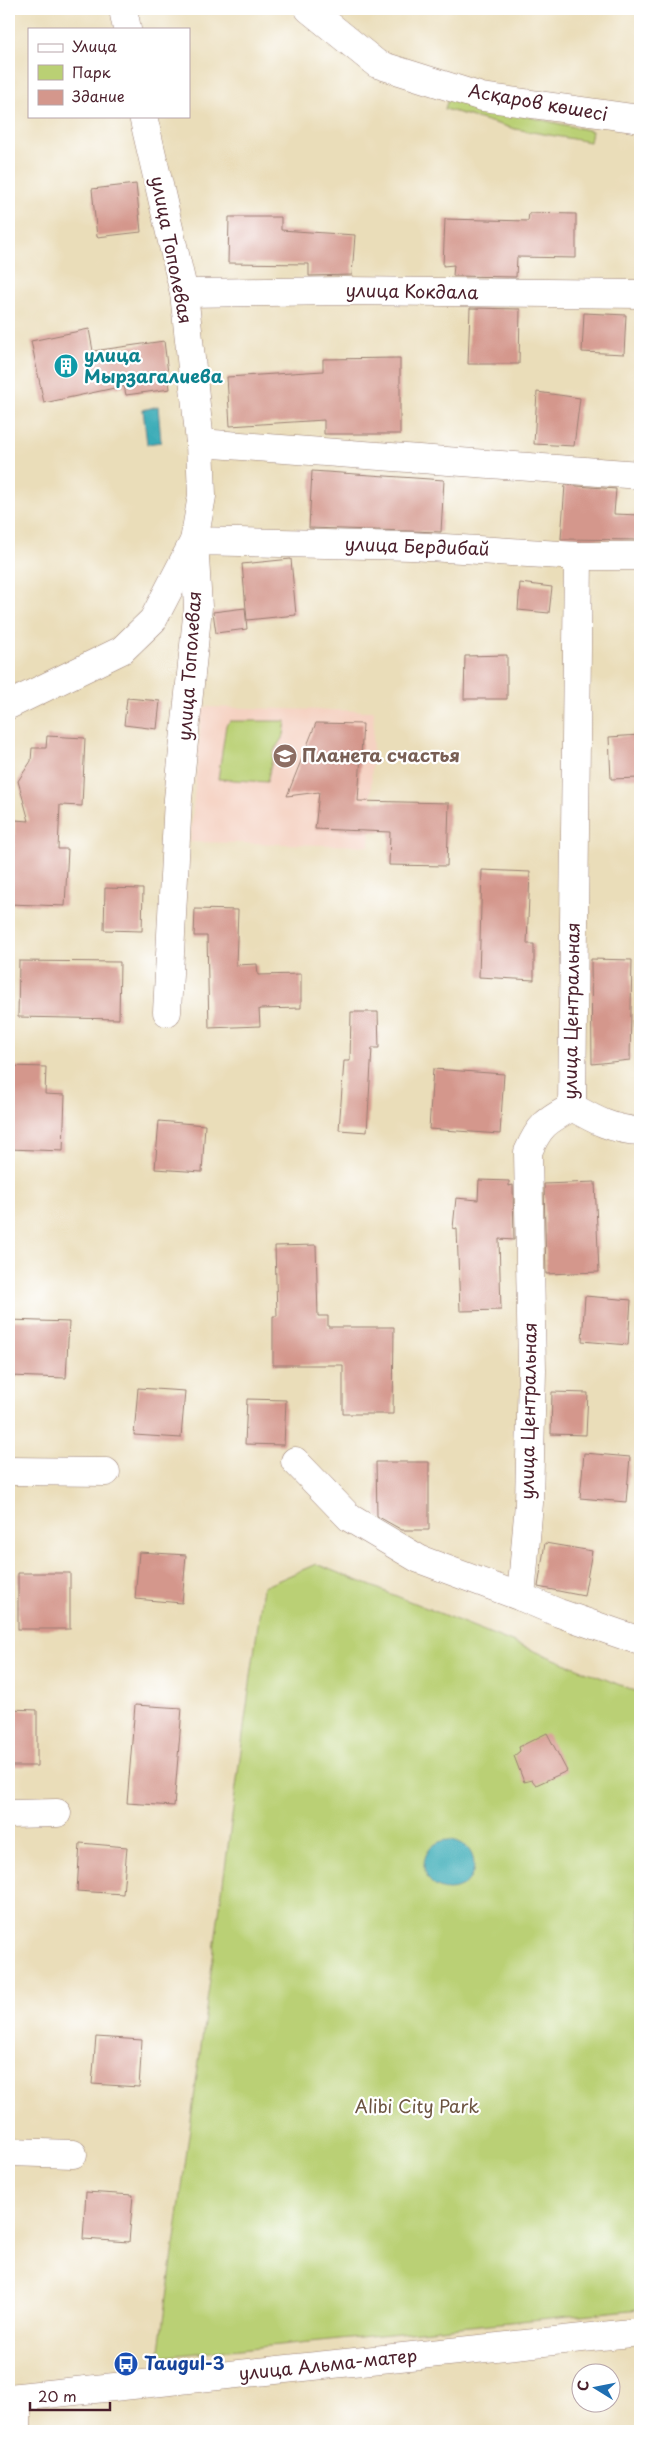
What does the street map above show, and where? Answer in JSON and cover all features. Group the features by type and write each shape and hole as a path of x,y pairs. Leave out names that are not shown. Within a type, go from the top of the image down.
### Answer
{"street":[{"path":"123,9 126,28"},
{"name":"Асқаров көшесі","path":"309,9 377,64 482,96 640,119"},
{"name":"улица Тополевая","path":"143,118 184,293 200,443 202,496 194,541 198,607 178,799 167,1012"},
{"name":"улица Кокдала","path":"184,293 344,291 640,294"},
{"path":"200,443 640,475"},
{"path":"9,705 122,650 152,620 194,541"},
{"name":"улица Бердибай","path":"194,541 411,546 578,556 640,556"},
{"name":"улица Центральная","path":"521,1597 529,1503 532,1370 528,1152 534,1136 544,1123 572,1107 578,556"},
{"path":"572,1107 602,1125 640,1131"},
{"path":"295,1461 350,1518 419,1559 521,1597 559,1614 640,1641"},
{"path":"9,1471 106,1472"},
{"path":"9,1814 57,1813"},
{"path":"9,2152 73,2154"},
{"name":"улица Альма-матер","path":"13,2398 640,2332"},
{"path":"13,2398 17,2431"}],"shaded area":[{"name":"Планета счастья","path":"202,707 374,711 369,846 190,842"}],"green space":[{"path":"448,99 592,131 590,142 515,129 445,109"},
{"path":"230,721 286,721 284,735 274,751 267,782 218,779 226,725"},
{"name":"Alibi City Park","path":"316,1564 640,1693 640,2309 159,2357 263,1587"}],"water":[{"path":"158,406 161,442 147,444 143,410"},
{"path":"454,1840 467,1847 473,1855 473,1875 467,1883 459,1889 444,1890 431,1883 425,1875 424,1860 431,1847 439,1841"}],"building":[{"path":"136,184 141,232 97,237 92,189"},
{"path":"529,213 576,214 576,258 517,257 516,277 453,276 454,265 443,266 445,219 528,221"},
{"path":"229,217 281,217 281,230 355,235 352,275 309,276 309,264 228,263"},
{"path":"470,308 520,309 519,364 468,364"},
{"path":"584,313 626,315 624,354 582,352"},
{"path":"89,329 93,351 164,341 170,389 126,395 124,386 44,403 31,341"},
{"path":"400,358 400,434 324,434 324,420 230,426 227,377 323,371 323,359"},
{"path":"537,392 580,398 574,446 534,444"},
{"path":"312,471 444,480 441,532 309,528"},
{"path":"565,485 616,489 614,514 640,515 640,540 561,539"},
{"path":"291,559 296,615 247,620 242,564"},
{"path":"520,583 552,587 549,613 518,610"},
{"path":"245,608 247,629 216,633 213,612"},
{"path":"507,655 507,699 464,699 465,656"},
{"path":"127,698 160,701 157,729 124,725"},
{"path":"316,723 363,724 358,801 449,803 447,866 389,865 390,832 315,829 319,792 287,796"},
{"path":"640,735 640,778 611,779 609,737"},
{"path":"47,736 85,738 82,806 60,805 58,849 68,849 65,906 9,904 9,848 14,848 15,820 29,821 18,781 31,761 32,748 46,748"},
{"path":"482,870 530,872 527,944 534,944 534,980 479,977"},
{"path":"105,888 143,889 142,931 104,930"},
{"path":"195,909 238,910 236,965 257,964 258,975 301,974 301,1008 259,1009 260,1026 209,1028 207,936 194,936"},
{"path":"591,959 632,960 630,1060 592,1064"},
{"path":"19,961 120,962 119,1019 18,1017"},
{"path":"351,1012 378,1012 379,1048 372,1048 367,1132 339,1130 344,1061 350,1061"},
{"path":"9,1066 46,1067 45,1094 65,1095 63,1151 9,1149"},
{"path":"433,1069 504,1074 500,1134 429,1129"},
{"path":"159,1121 205,1125 202,1172 155,1169"},
{"path":"479,1180 509,1181 509,1186 513,1185 514,1240 499,1239 501,1310 460,1311 457,1229 453,1228 456,1198 478,1200"},
{"path":"595,1182 599,1272 546,1274 544,1184"},
{"path":"316,1245 318,1316 328,1316 328,1327 394,1327 393,1414 343,1414 343,1365 273,1365 273,1316 277,1316 275,1246"},
{"path":"585,1296 631,1300 628,1345 582,1341"},
{"path":"9,1320 69,1322 66,1378 9,1376"},
{"path":"138,1388 185,1391 181,1438 134,1435"},
{"path":"552,1392 588,1393 586,1435 551,1434"},
{"path":"247,1399 286,1400 284,1445 245,1444"},
{"path":"584,1453 630,1457 626,1502 580,1498"},
{"path":"376,1462 429,1462 429,1530 402,1530 377,1516"},
{"path":"545,1543 592,1551 584,1596 538,1587"},
{"path":"139,1552 186,1555 182,1603 135,1599"},
{"path":"18,1573 70,1573 70,1629 18,1629"},
{"path":"135,1705 182,1708 174,1806 127,1803"},
{"path":"9,1709 37,1710 37,1766 9,1766"},
{"path":"547,1733 567,1771 536,1785 532,1780 524,1782 514,1756 520,1751 519,1747"},
{"path":"80,1843 127,1847 123,1894 77,1891"},
{"path":"96,2037 142,2040 139,2087 92,2084"},
{"path":"86,2192 133,2195 129,2242 83,2239"}],"place":[{"name":"улица Мырзагалиева","path":"66,366"},
{"name":"Планета счастья","path":"285,756"},
{"name":"Taugul-3","path":"126,2364"}]}
